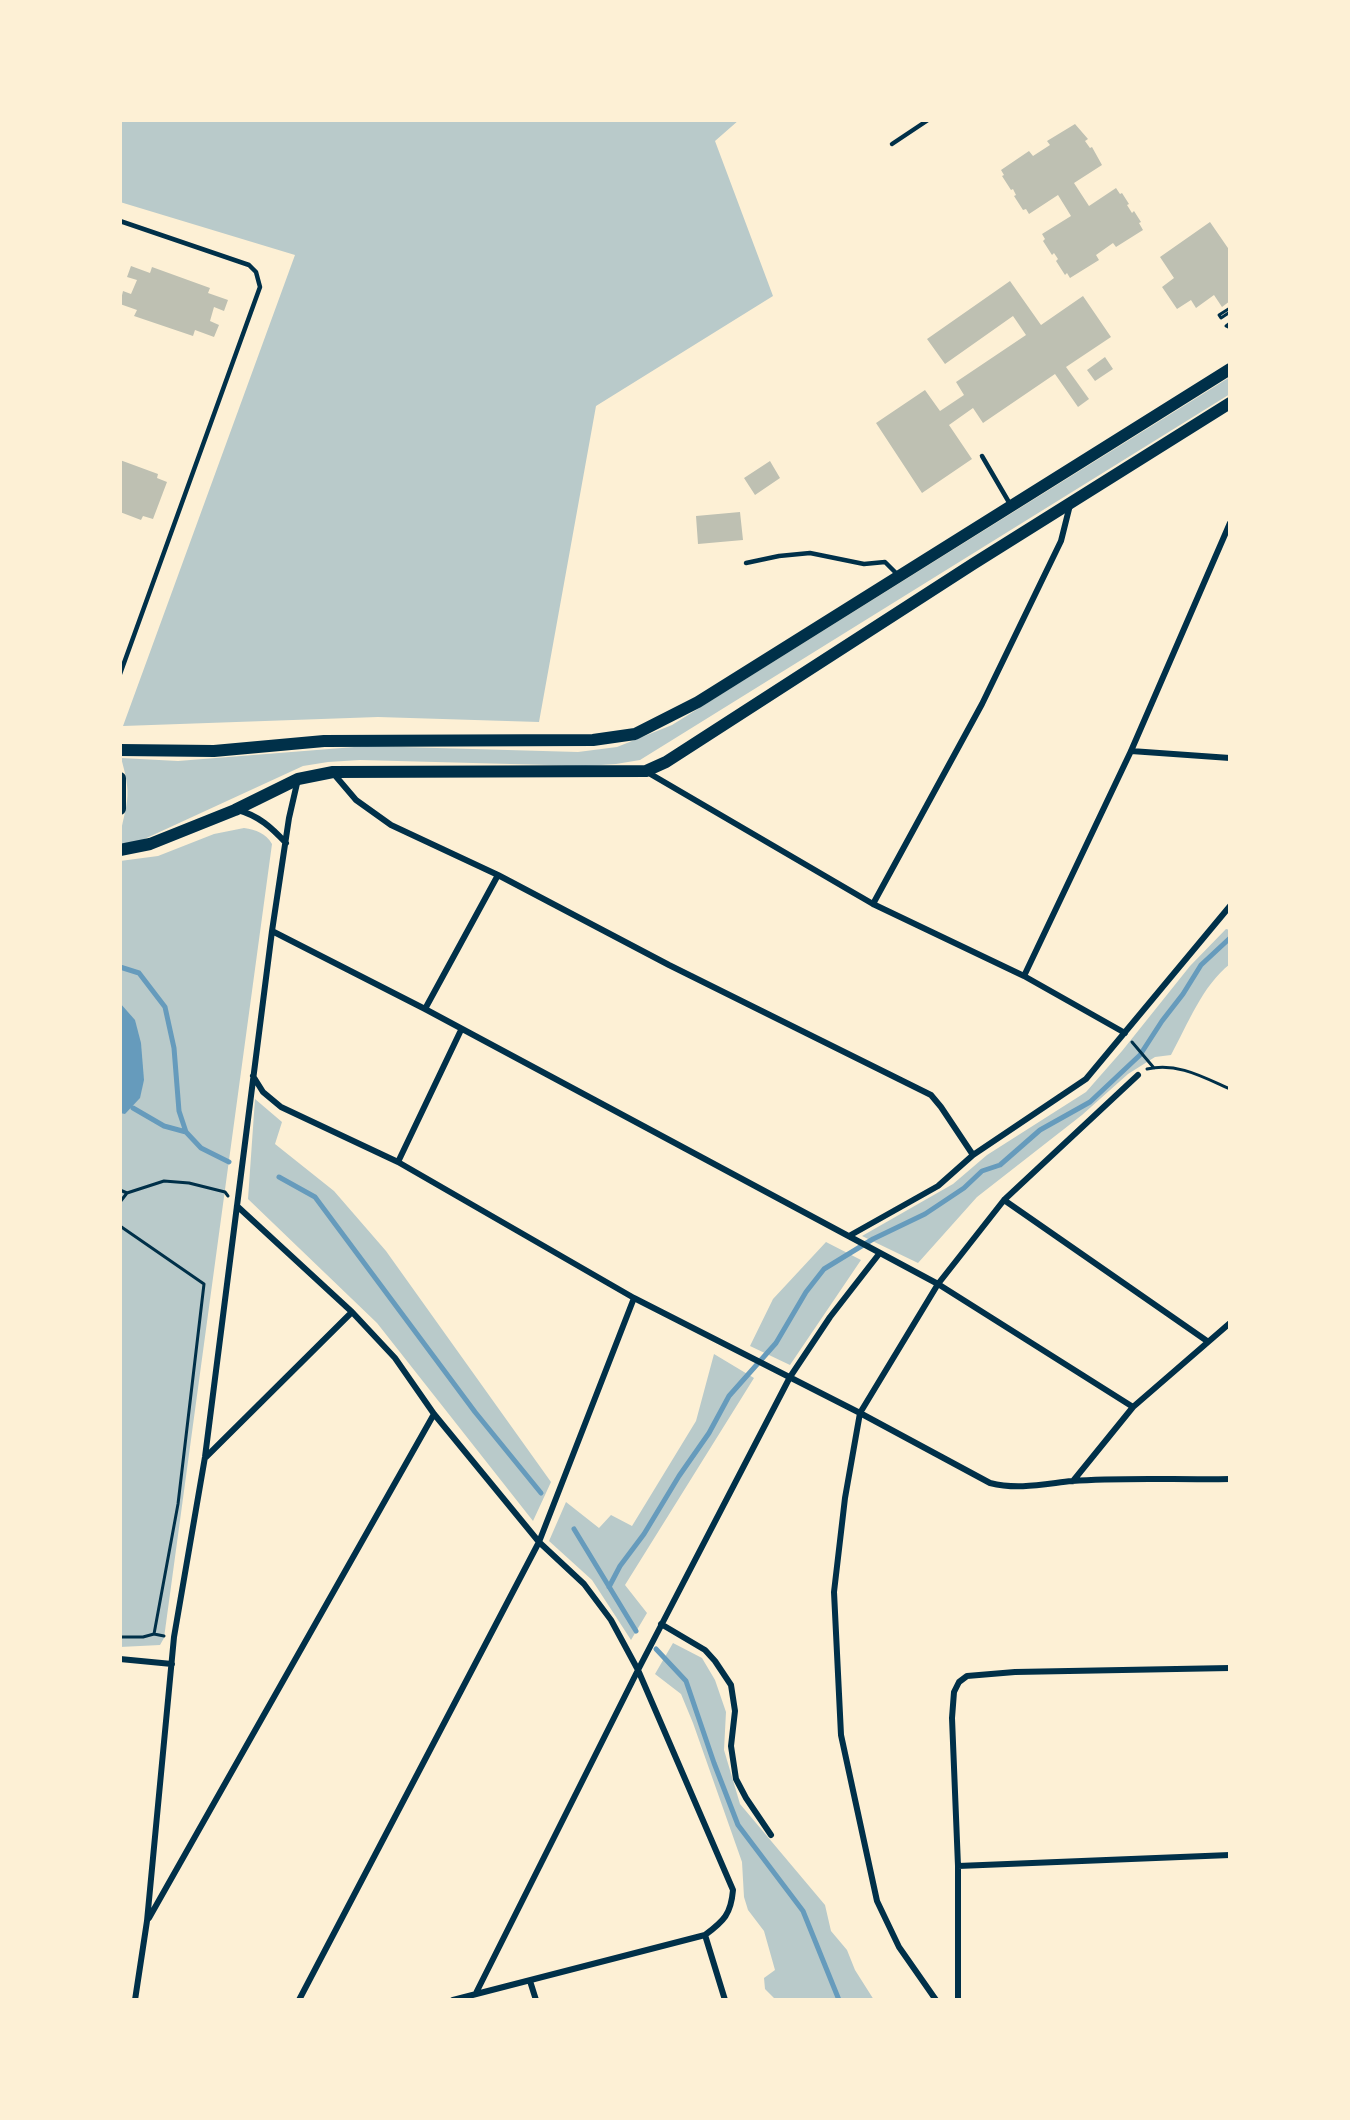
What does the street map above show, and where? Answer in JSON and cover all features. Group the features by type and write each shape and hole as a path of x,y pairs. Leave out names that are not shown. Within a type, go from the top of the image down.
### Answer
{"main road":[{"path":"120,750 214,751 324,741 593,740 634,734 698,702 1230,369"},
{"path":"120,850 150,844 235,810 298,779 333,772 646,771 666,762 973,564 1230,404"},
{"path":"120,778 120,809"}],"street":[{"path":"873,904 982,704 1061,541 1070,504"},
{"path":"1024,976 1131,751 1230,523"},
{"path":"1131,751 1230,758"},
{"path":"646,771 873,904 1024,976 1125,1033"},
{"path":"333,772 356,800 391,825 498,875 669,964 931,1095 973,1155"},
{"path":"135,2000 147,1921 174,1637 205,1458 272,931 298,779"},
{"path":"235,810 254,815 268,824 286,843"},
{"path":"425,1009 498,875"},
{"path":"851,1237 938,1186 973,1155 1086,1079 1230,906"},
{"path":"1223,914 1230,918"},
{"path":"272,931 425,1009 938,1284 1133,1407"},
{"path":"398,1162 461,1030"},
{"path":"936,2000 899,1947 877,1901 841,1735 834,1592 845,1498 860,1413 938,1284 1004,1200 1138,1075"},
{"path":"253,1076 263,1092 281,1107 398,1162 634,1298 860,1413 990,1483 1021,1487 1073,1481 1230,1479"},
{"path":"1004,1200 1208,1341"},
{"path":"237,1206 352,1312 395,1358 434,1414 539,1542 584,1584 611,1620 638,1670 734,1890 732,1905 723,1921 705,1935 530,1982 453,2000"},
{"path":"476,1993 638,1670 790,1377 877,1252"},
{"path":"299,2000 539,1542 634,1298"},
{"path":"205,1458 352,1312"},
{"path":"1073,1481 1133,1407 1230,1323"},
{"path":"147,1921 434,1414"},
{"path":"662,1624 705,1650 731,1685 735,1711 731,1746 736,1779 771,1835"},
{"path":"120,1659 172,1664"},
{"path":"958,2000 958,1866 952,1718 954,1692 959,1682 967,1676 1015,1672 1230,1668"},
{"path":"958,1866 1230,1855"},
{"path":"705,1935 725,2000"},
{"path":"530,1982 536,2000"}],"lane":[{"path":"892,144 927,120"},
{"path":"120,221 249,265 256,272 260,287 120,674"},
{"path":"982,456 1012,506"},
{"path":"746,563 779,556 810,553 864,564 885,562 899,577"}],"path":[{"path":"1230,323 1226,326 1230,328"},
{"path":"1134,1044 1154,1068"},
{"path":"1138,1075 1148,1068 1184,1069 1230,1089"},
{"path":"120,1202 127,1193 164,1181 189,1183 225,1192 237,1206"},
{"path":"120,1190 127,1193"},
{"path":"120,1226 204,1284 178,1504 154,1634"},
{"path":"120,1637 143,1637 154,1634 174,1637"}],"shaded area":[{"path":"120,120 739,120 715,141 773,296 596,406 539,722 378,717 123,726 295,255 120,202"},
{"path":"1230,377 1230,394 640,760 586,766 360,760 303,766 140,841 120,844 127,796 121,758 178,761 367,746 578,752 617,747 672,725"},
{"path":"244,828 267,837 272,844 164,1638 160,1645 120,1647 120,861 158,856 214,834"},
{"path":"1226,929 1230,930 1230,964 1211,983 1171,1055 1155,1057 1128,1074 1082,1115 977,1197 918,1263 862,1236 953,1184 987,1155 1086,1092 1190,966"},
{"path":"255,1099 282,1122 275,1144 334,1191 386,1251 551,1482 533,1521 377,1323 248,1199"},
{"path":"826,1242 861,1260 790,1365 750,1346 773,1299"},
{"path":"714,1354 754,1378 625,1585 647,1613 631,1640 592,1580 549,1541 566,1502 599,1528 611,1515 632,1526 696,1421"},
{"path":"673,1643 702,1658 715,1680 726,1712 724,1750 740,1804 825,1905 831,1931 847,1950 855,1970 874,2000 776,2000 765,1989 764,1978 775,1970 764,1931 748,1910 744,1897 742,1862 681,1694 655,1674"}],"water":[{"path":"120,1003 135,1020 141,1043 144,1080 140,1098 125,1114 120,1113"}],"building":[{"path":"1075,124 1088,139 1085,141 1090,148 1092,147 1102,165 1074,183 1089,206 1116,188 1120,194 1122,193 1132,213 1134,211 1143,230 1116,247 1113,243 1096,255 1099,260 1070,278 1067,273 1065,275 1056,261 1058,259 1054,253 1052,255 1043,241 1045,239 1042,234 1071,216 1058,195 1029,214 1026,209 1023,210 1014,196 1016,195 1013,189 1011,190 1002,176 1004,175 1001,170 1029,151 1033,156 1050,145 1047,141"},
{"path":"1210,222 1230,251 1230,301 1222,307 1214,295 1196,308 1191,300 1177,309 1162,287 1174,278 1160,257"},
{"path":"131,266 150,273 152,267 210,288 208,293 228,300 224,311 214,307 210,321 219,325 214,337 195,330 193,336 134,316 137,310 120,304 123,291 131,294 137,280 127,277"},
{"path":"1010,281 1041,325 1083,296 1111,337 1066,367 1089,399 1078,407 1055,374 983,423 973,408 949,425 972,459 922,493 876,423 925,390 940,411 964,395 956,382 1026,335 1013,316 945,364 927,339"},
{"path":"1105,357 1113,369 1095,381 1087,370"},
{"path":"120,460 158,474 157,478 167,482 153,519 143,516 141,520 120,512"},
{"path":"770,461 780,478 755,495 744,478"},
{"path":"740,512 743,540 698,544 696,516"}],"waterway":[{"path":"609,1587 620,1566 644,1534 679,1476 709,1433 729,1396 776,1343 806,1292 824,1269 873,1239 925,1214 964,1188 982,1171 1000,1165 1040,1130 1090,1102 1140,1055 1201,965 1230,938"},
{"path":"120,967 139,973 165,1007 174,1048 179,1111 186,1132 201,1148 229,1162"},
{"path":"133,1108 164,1126 186,1132"},
{"path":"279,1177 315,1197 475,1412 541,1493"},
{"path":"574,1529 636,1631"},
{"path":"656,1649 686,1681 738,1825 803,1911 839,2000"}]}
